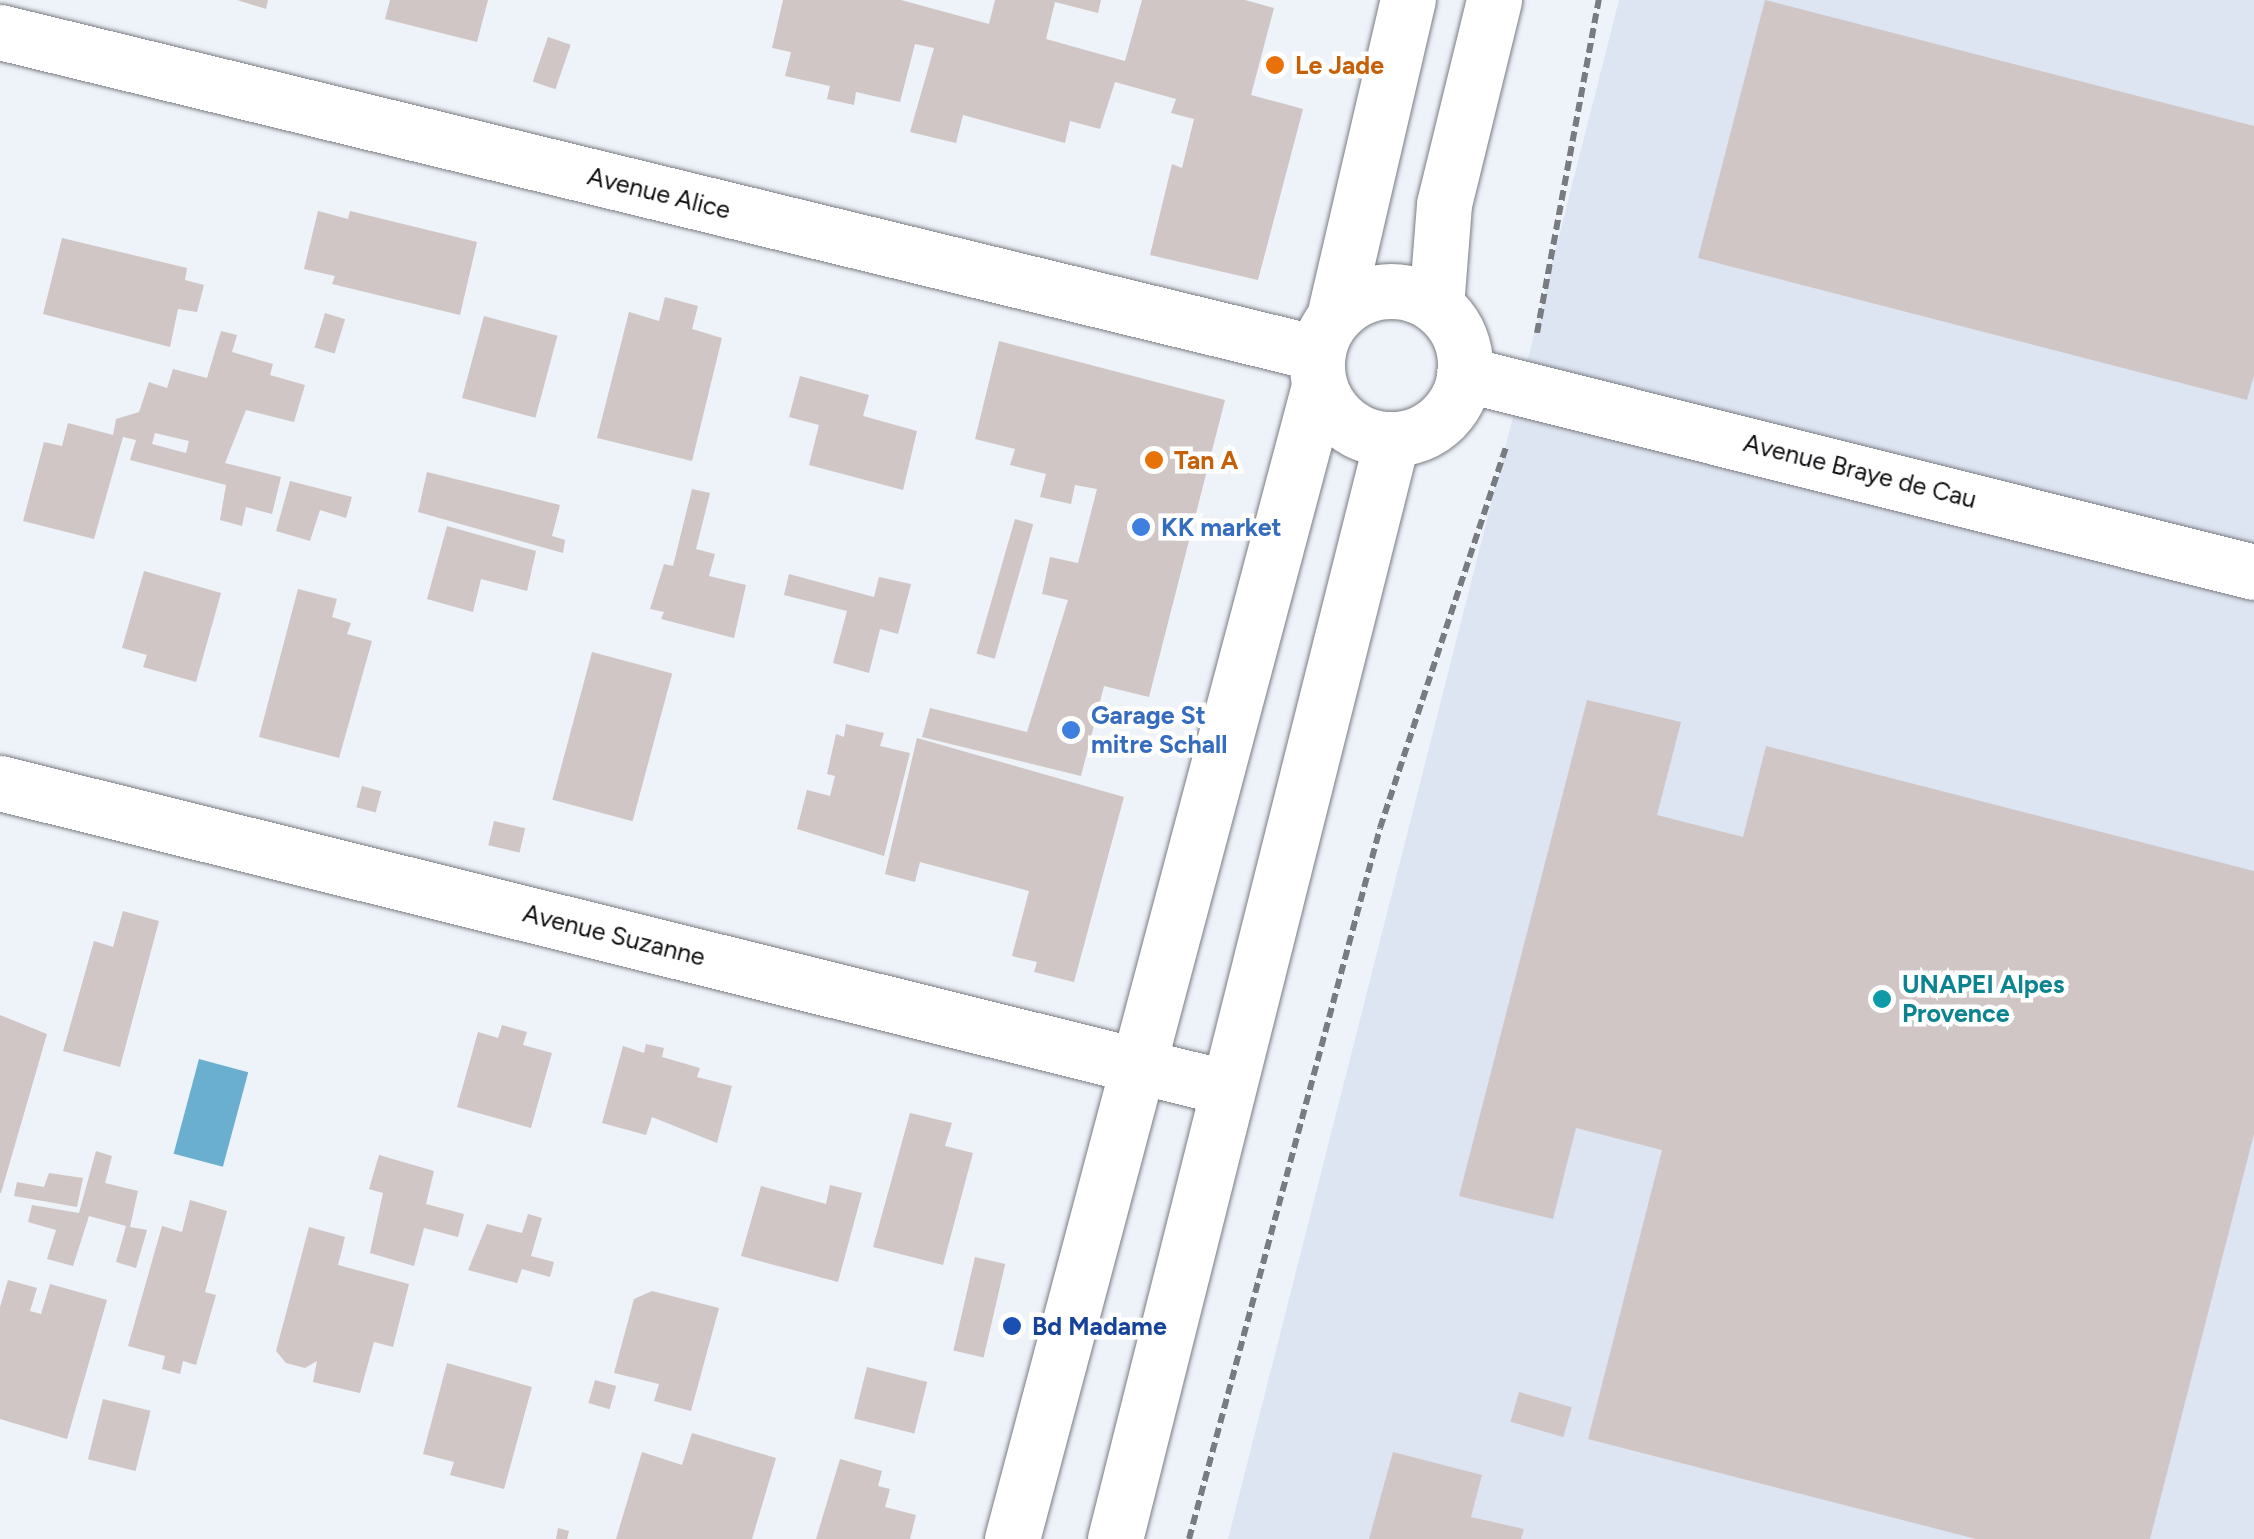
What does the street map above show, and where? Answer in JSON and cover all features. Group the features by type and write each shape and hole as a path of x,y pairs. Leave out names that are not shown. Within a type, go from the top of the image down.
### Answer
{"street":[{"path":"1012,1539 1324,352 1408,0"},
{"path":"1436,306 1444,204 1494,0"},
{"name":"Avenue Alice","path":"0,32 1324,352"},
{"path":"1372,293 1406,293 1436,306 1454,325 1464,374 1460,394 1433,426 1392,440 1346,425 1324,352 1372,293"},
{"name":"Avenue Braye de Cau","path":"1464,374 1527,386 2254,572"},
{"path":"1115,1539 1392,440"},
{"name":"Avenue Suzanne","path":"0,783 1228,1088"}],"path":[{"path":"1189,1539 1380,828 1527,386 1598,0"}],"shaded area":[{"path":"1619,0 2254,0 2254,1539 1228,1539"}],"water":[{"path":"199,1059 248,1072 223,1167 174,1154"}],"building":[{"path":"237,0 268,0 266,9"},
{"path":"390,0 488,0 477,42 385,19"},
{"path":"783,0 901,0 989,24 995,0 1101,0 1098,13 1055,2 1046,39 1125,61 1142,0 1245,0 1274,8 1251,95 1303,109 1258,280 1150,255 1172,164 1182,168 1194,119 1171,113 1176,99 1115,82 1100,129 1070,121 1065,143 963,115 956,143 910,132 934,48 915,44 900,102 856,92 854,105 827,99 830,86 785,76 791,52 772,48"},
{"path":"1765,0 2254,126 2254,375 2247,400 1698,258"},
{"path":"548,37 571,45 555,89 533,81"},
{"path":"318,211 348,219 350,211 477,242 460,315 332,284 335,276 304,269"},
{"path":"62,238 187,268 185,280 204,285 197,312 178,309 170,347 43,314"},
{"path":"665,297 698,306 692,329 722,338 692,461 597,438 629,312 659,321"},
{"path":"325,313 345,319 335,354 314,347"},
{"path":"484,316 557,336 535,418 462,398"},
{"path":"221,331 237,335 232,352 273,364 270,375 305,385 294,422 246,410 225,463 281,477 272,514 246,507 242,526 220,520 226,485 130,460 136,440 123,437 94,539 23,521 44,442 62,446 68,423 113,435 116,419 139,412 149,382 167,388 173,369 207,378","holes":["155,433 189,441 186,453 152,444"]},
{"path":"999,341 1225,400 1149,697 1104,686 1081,776 922,737 930,708 1027,732 1068,600 1042,594 1050,557 1078,563 1097,489 1075,485 1071,504 1040,497 1046,474 1010,465 1015,449 975,439"},
{"path":"800,376 869,395 863,416 917,431 903,490 809,465 819,425 789,417"},
{"path":"427,472 560,505 552,536 565,540 563,553 418,512"},
{"path":"290,481 352,497 346,518 320,510 310,541 276,531"},
{"path":"692,489 710,493 696,549 715,554 709,576 746,585 734,638 661,619 664,612 650,609 664,564 673,566"},
{"path":"1015,519 1033,524 995,659 976,654"},
{"path":"447,526 536,551 527,591 481,579 473,612 427,599"},
{"path":"144,571 221,593 196,682 143,667 147,655 122,648"},
{"path":"789,574 874,597 879,577 911,584 898,634 880,629 869,673 833,663 847,611 784,595"},
{"path":"298,589 337,599 332,617 351,623 347,634 372,641 339,758 259,737"},
{"path":"592,652 672,673 633,821 552,800"},
{"name":"UNAPEI Alpes Provence","path":"1587,700 1681,722 1657,815 1743,837 1766,746 2254,871 2254,1134 2150,1539 1976,1539 1588,1439 1662,1150 1576,1128 1553,1219 1459,1196"},
{"path":"846,724 884,733 880,746 910,753 884,856 797,829 807,790 830,796 835,776 827,774 836,734 844,737"},
{"path":"917,738 1124,797 1074,982 1034,972 1037,962 1012,956 1029,891 920,862 915,882 885,874"},
{"path":"362,786 381,791 376,812 356,807"},
{"path":"494,821 525,828 520,853 488,845"},
{"path":"123,911 159,921 120,1067 63,1051 94,941 113,947"},
{"path":"0,1015 47,1034 1,1193 0,1193"},
{"path":"502,1025 527,1032 523,1045 552,1053 531,1128 457,1107 478,1032 498,1038"},
{"path":"646,1044 664,1048 662,1057 700,1068 697,1077 732,1086 717,1143 652,1117 646,1135 602,1123 623,1046 644,1053"},
{"path":"910,1113 952,1123 945,1146 973,1153 943,1265 873,1247"},
{"path":"96,1151 112,1156 105,1183 138,1191 130,1227 147,1230 136,1268 116,1262 126,1226 89,1216 73,1266 47,1259 56,1230 28,1222 32,1205 79,1213"},
{"path":"379,1155 434,1171 426,1204 464,1214 458,1237 424,1228 414,1266 370,1253 383,1193 369,1189"},
{"path":"49,1173 83,1178 77,1207 14,1196 17,1182 44,1187"},
{"path":"830,1185 862,1193 838,1282 741,1256 761,1186 826,1204"},
{"path":"190,1200 227,1211 205,1292 216,1295 196,1365 183,1361 180,1374 162,1369 165,1356 128,1346 162,1226 182,1232"},
{"path":"528,1214 542,1218 531,1256 554,1262 550,1277 522,1269 517,1283 468,1270 487,1224 522,1233"},
{"path":"309,1227 345,1237 338,1265 409,1284 393,1347 374,1342 360,1393 313,1382 317,1361 305,1368 286,1363 276,1351"},
{"path":"975,1257 1005,1264 984,1358 953,1351"},
{"path":"8,1280 37,1288 30,1311 41,1314 50,1284 107,1300 67,1439 0,1419 0,1307"},
{"path":"652,1291 719,1308 691,1411 654,1401 659,1384 614,1373 634,1299"},
{"path":"447,1363 532,1387 504,1489 450,1475 454,1462 423,1454"},
{"path":"867,1367 927,1382 914,1433 854,1418"},
{"path":"595,1380 616,1386 610,1409 588,1403"},
{"path":"1519,1392 1572,1407 1563,1437 1510,1422"},
{"path":"103,1399 151,1411 136,1471 88,1459"},
{"path":"692,1433 776,1458 752,1539 616,1539 642,1452 682,1465"},
{"path":"1393,1452 1482,1475 1471,1517 1524,1529 1521,1539 1369,1539"},
{"path":"840,1459 882,1471 878,1486 890,1489 885,1507 916,1515 910,1539 816,1539"},
{"path":"558,1528 569,1531 567,1539 556,1539"}],"place":[{"name":"Le Jade","path":"1275,65"},
{"name":"Tan A","path":"1154,460"},
{"name":"KK market","path":"1141,527"},
{"name":"Garage St mitre Schall","path":"1071,730"},
{"name":"UNAPEI Alpes Provence","path":"1882,999"},
{"name":"Bd Madame","path":"1012,1326"}]}
